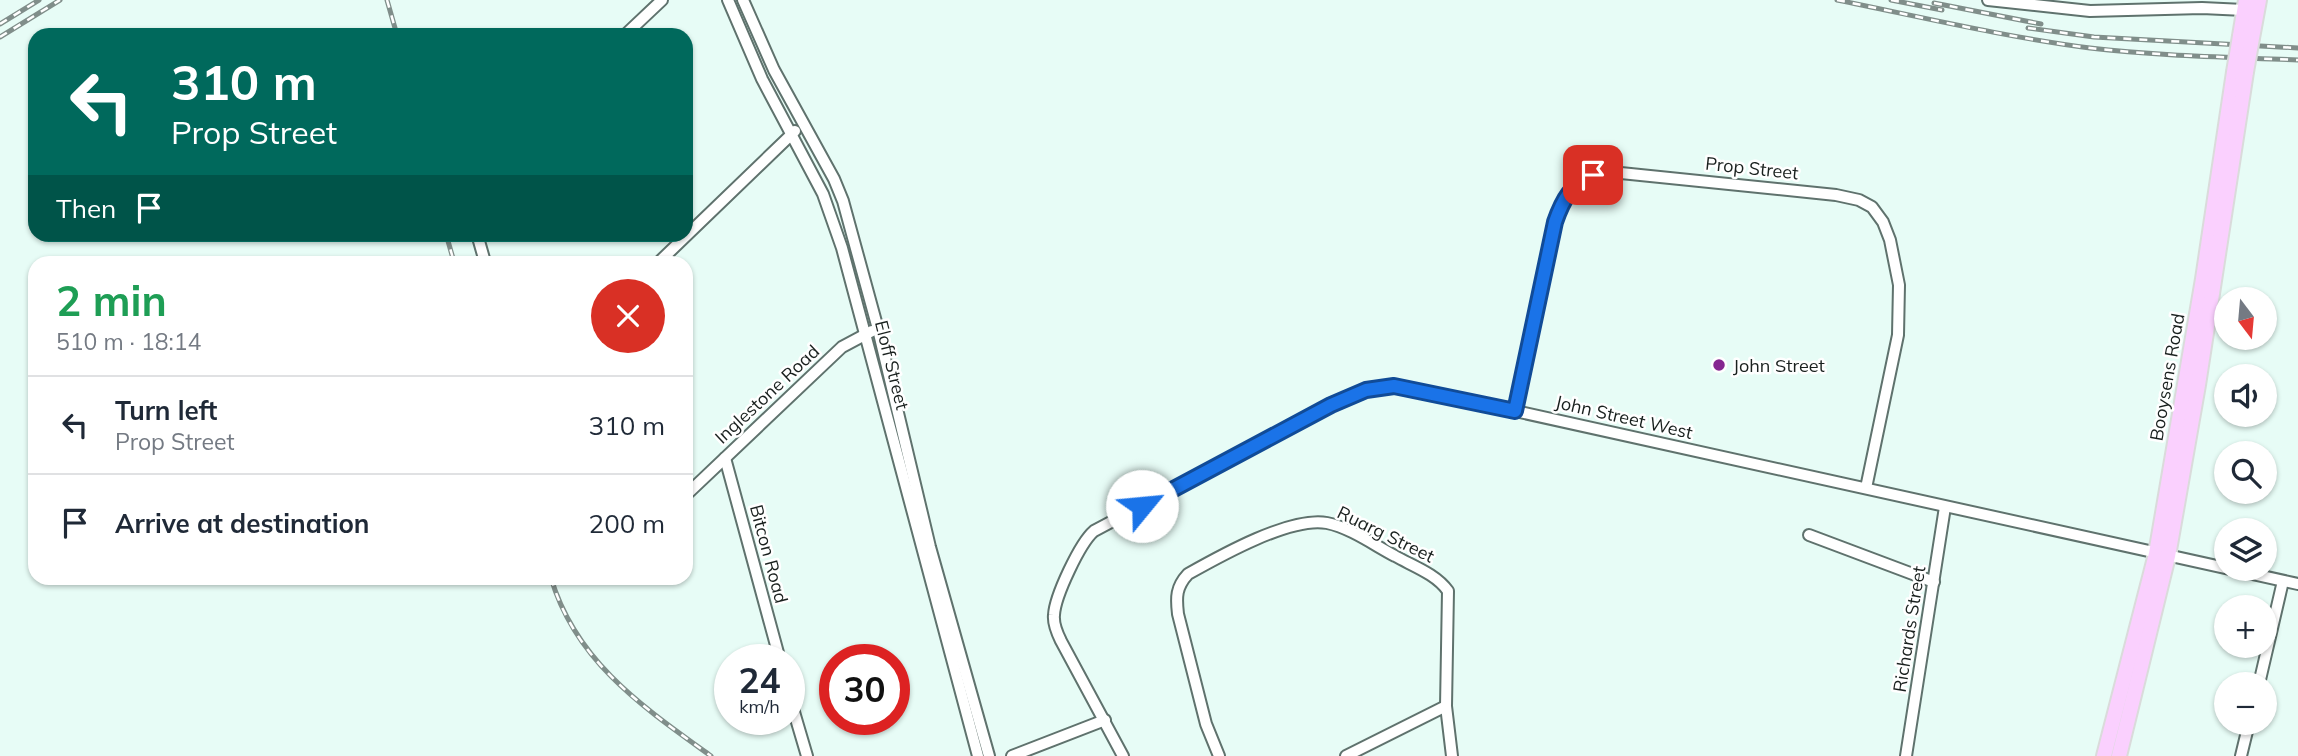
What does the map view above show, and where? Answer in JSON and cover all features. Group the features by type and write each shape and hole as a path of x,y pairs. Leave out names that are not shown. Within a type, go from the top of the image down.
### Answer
{"main road":[{"name":"Booysens Road","path":"2119,756 2162,555 2203,279 2246,37 2259,0"},
{"name":"Booysens Road","path":"2245,5 2246,37"},
{"name":"Booysens Road","path":"2104,756 2162,555"}],"street":[{"path":"632,28 662,0"},
{"name":"Eloff Street","path":"728,0 762,79 823,194 831,215 904,462 978,756"},
{"name":"Eloff Street","path":"743,0 801,122 834,179 843,201 878,329 904,462"},
{"path":"1988,0 2090,11 2245,5"},
{"path":"746,43 759,37"},
{"path":"693,230 792,136 801,122"},
{"name":"Prop Street","path":"1515,411 1555,222 1561,202 1581,180 1611,172 1836,195 1859,200 1872,207 1883,222 1890,240 1899,285 1898,335 1866,488"},
{"path":"665,256 680,242"},
{"name":"Inglestone Road","path":"693,488 842,347 866,332 878,329"},
{"name":"John Street West","path":"1123,756 1054,624 1059,596 1082,545 1094,531 1331,405 1366,390 1394,386 1515,411 2298,584"},
{"name":"Bitcon Road","path":"725,458 776,644"},
{"name":"Richards Street","path":"1906,756 1945,507"},
{"name":"Ruarg Street","path":"1219,756 1206,724 1178,614 1177,589 1188,574 1227,551 1289,529 1324,522 1347,530 1437,579 1448,591 1446,706"},
{"path":"1808,534 1934,582"},
{"name":"Eloff Street","path":"932,568 989,756"},
{"path":"2262,672 2283,581"},
{"path":"1346,756 1446,706 1452,756"},
{"path":"1012,756 1105,720"},
{"path":"801,735 807,756"},
{"path":"2241,756 2246,735"}],"railway":[{"path":"0,24 39,0"},
{"path":"0,37 60,0"},
{"path":"387,0 395,28"},
{"path":"1837,0 2090,48 2168,55 2298,60"},
{"path":"1891,0 1942,10"},
{"path":"1934,3 2041,24"},
{"path":"2028,28 2094,37 2298,48"},
{"path":"448,242 452,256"},
{"path":"554,585 562,608 577,634 615,680 711,756"}],"place":[{"name":"John Street","path":"1719,365"}],"route":[{"path":"1142,506 1331,405 1366,390 1394,386 1515,411 1561,202 1570,189 1593,175"}]}
